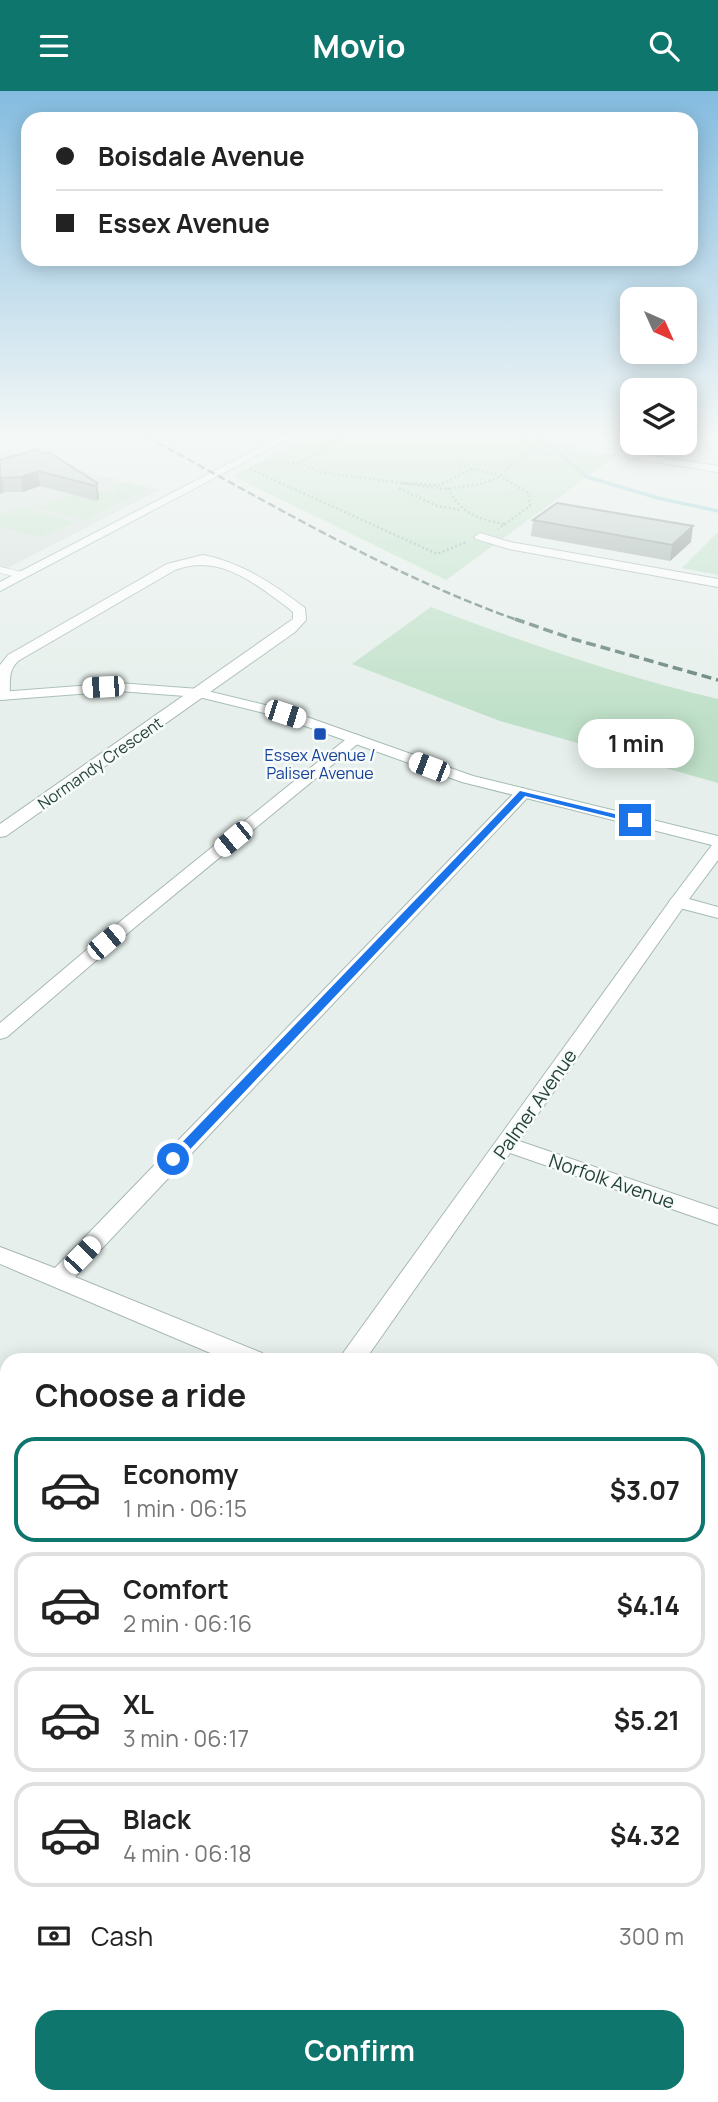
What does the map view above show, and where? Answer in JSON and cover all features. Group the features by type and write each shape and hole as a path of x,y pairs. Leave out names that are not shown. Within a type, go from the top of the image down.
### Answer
{"street":[{"path":"0,587 107,531"},
{"path":"480,537 509,545 718,583"},
{"name":"Normandy Crescent","path":"0,832 290,629 299,620 300,611 222,563 200,559 171,567 13,658 2,667 1,696"},
{"path":"1,696 118,687 199,693 285,714 429,767 718,841"},
{"path":"0,1033 128,924 355,739"},
{"path":"58,1280 523,793"},
{"name":"Palmer Avenue","path":"356,1353 718,848"},
{"path":"678,902 718,913"},
{"name":"Norfolk Avenue","path":"506,1144 718,1217"},
{"path":"0,1255 236,1353"}],"lane":[{"path":"0,570 22,575"}],"path":[{"path":"386,531 437,554 480,537"}],"shaded area":[{"path":"0,531 80,531 0,572"}],"green space":[{"path":"15,531 54,531 39,537"},
{"path":"345,531 513,531 446,580"},
{"path":"718,532 718,575 682,568"},
{"path":"431,607 573,658 718,699 718,783 500,721 352,664"}],"building":[{"path":"593,531 688,531 672,545"}],"railway":[{"path":"320,531 423,582 520,621"},
{"path":"515,619 573,639 718,680"}],"place":[{"name":"Essex Avenue / Paliser Avenue","path":"320,734"}],"route":[{"path":"173,1159 523,793 635,820"}]}
